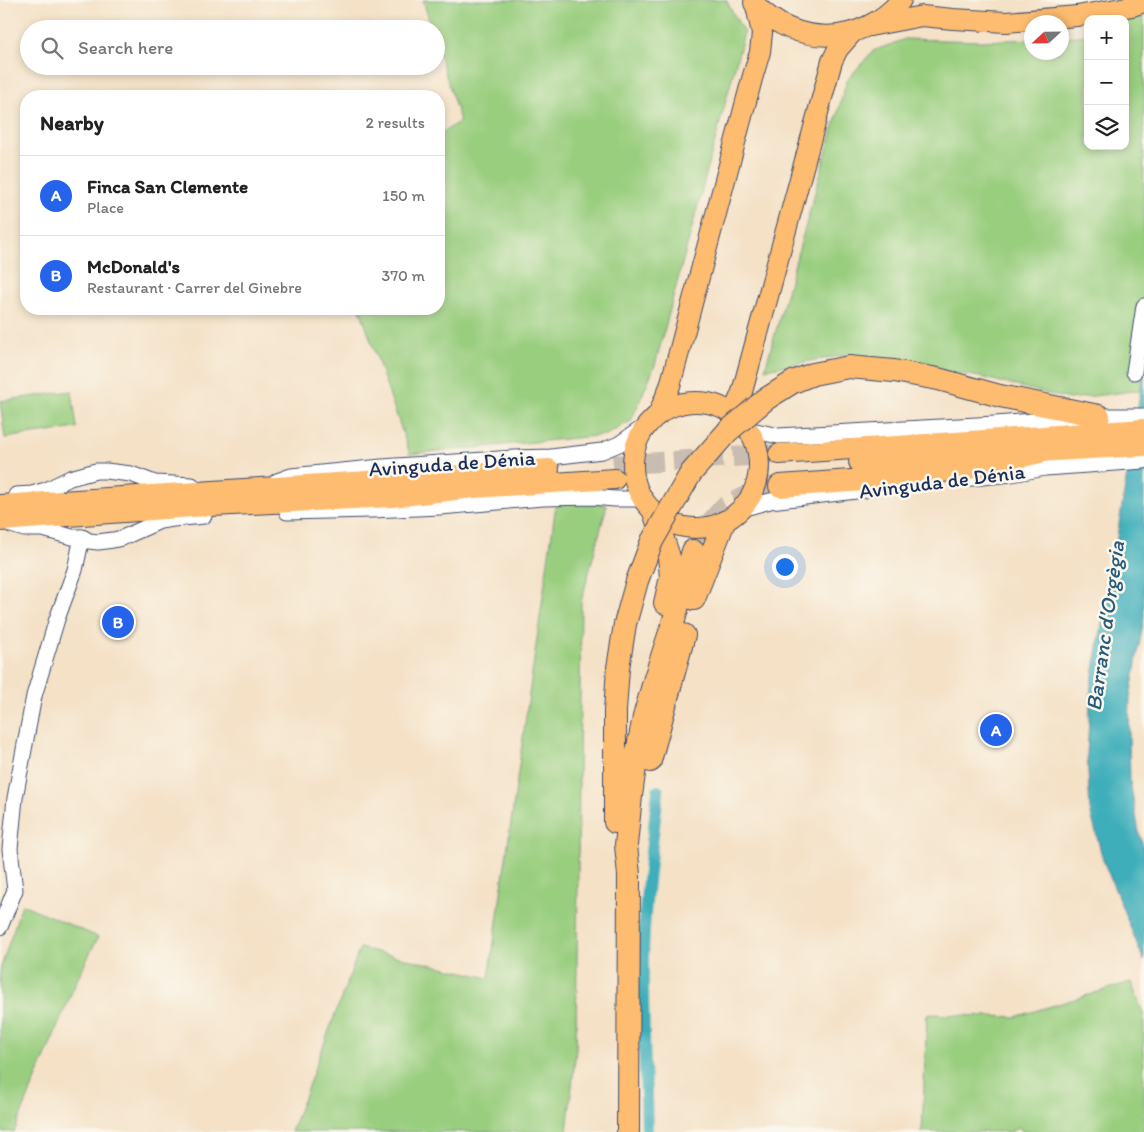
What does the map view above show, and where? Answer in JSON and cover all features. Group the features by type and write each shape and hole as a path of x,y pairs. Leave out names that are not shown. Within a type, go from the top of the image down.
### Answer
{"highway":[{"path":"628,1132 622,875 615,711 618,668 625,624 637,581 652,541 691,473 726,432 766,399 793,382 813,374 849,367 894,371 938,378 1000,396 1099,416"},
{"path":"780,469 865,480 976,467 1044,451"},
{"path":"612,1132 627,753 637,698 671,577 669,556 648,506"},
{"path":"622,875 652,751 696,591 732,516"},
{"path":"622,875 637,752 644,717 693,551"},
{"path":"615,1084 617,1132"}],"main road":[{"path":"733,414 742,392 832,61 838,50 861,29 893,10 902,0"},
{"path":"753,3 775,22 799,32 818,36 832,36 922,16 953,20 1006,22 1077,16 1144,2"},
{"path":"653,419 669,408 682,404 695,402 709,403 733,414 747,429 754,443 758,460 758,477 752,494 732,516 710,527 680,526 666,521 648,506 634,480 633,467 637,443 653,419 670,386 760,52 762,33 753,3"},
{"name":"Avinguda de Dénia","path":"1132,433 1144,446"},
{"name":"Avinguda de Dénia","path":"1044,451 1132,433"},
{"name":"Avinguda de Dénia","path":"780,469 1132,433"},
{"name":"Avinguda de Dénia","path":"0,505 72,508 244,499 614,472"},
{"name":"Avinguda de Dénia","path":"131,505 220,490 244,499"},
{"name":"Avinguda de Dénia","path":"0,522 72,508"}],"street":[{"path":"1134,372 1144,306"},
{"path":"747,429 778,436 995,424 1099,416 1132,433"},
{"name":"Avinguda de Dénia","path":"0,522 24,528 44,529 72,537 82,537 89,541 113,540 122,538 160,521 206,516 291,476 422,464 551,457 602,451 619,444 653,419"},
{"name":"Avinguda de Dénia","path":"732,516 775,501 1012,474 1045,468 1132,433 1144,461"},
{"name":"Avinguda de Dénia","path":"0,496 32,494 46,490 70,478 96,471 131,474 156,483 189,484 220,490"},
{"path":"115,472 122,476 126,482 131,505 130,525 122,538"},
{"path":"0,927 15,890 5,852 34,696 57,619 75,570 82,537 77,529 72,508 77,482 87,473"},
{"name":"Avinguda de Dénia","path":"244,499 268,512 440,507 543,498 592,497 648,506"}],"green space":[{"path":"423,0 726,0 744,33 655,365 631,421 606,435 410,454 362,315 445,315 445,131 460,121 445,72 445,20 429,20"},
{"path":"1144,16 1144,369 1141,390 1069,399 981,377 845,355 765,369 847,80 873,51 905,39 981,41 1024,39 1024,60 1069,60 1069,37 1084,35 1084,150 1129,150 1129,21"},
{"path":"72,391 77,428 5,438 0,401"},
{"path":"557,497 607,505 581,602 576,1049 567,1132 291,1132 360,948 489,978"},
{"path":"22,904 98,937 76,982 14,1132 0,1132 0,970"},
{"path":"1131,982 1144,1016 1144,1132 1023,1132 1019,1127 1011,1132 922,1132 927,1014 1015,1017"}],"water":[{"name":"Barranc d'Orgègia","path":"1144,369 1144,618 1130,698 1129,737 1130,781 1144,849 1144,961 1103,860 1090,810 1087,754 1091,686"}],"waterway":[{"path":"647,1132 643,958 647,895 658,791"}],"tunnel":[{"path":"613,465 779,454"},
{"path":"693,551 711,523 724,508 763,489 780,486"}],"place":[{"name":"McDonald's","path":"118,622"},
{"name":"Finca San Clemente","path":"996,730"}]}
